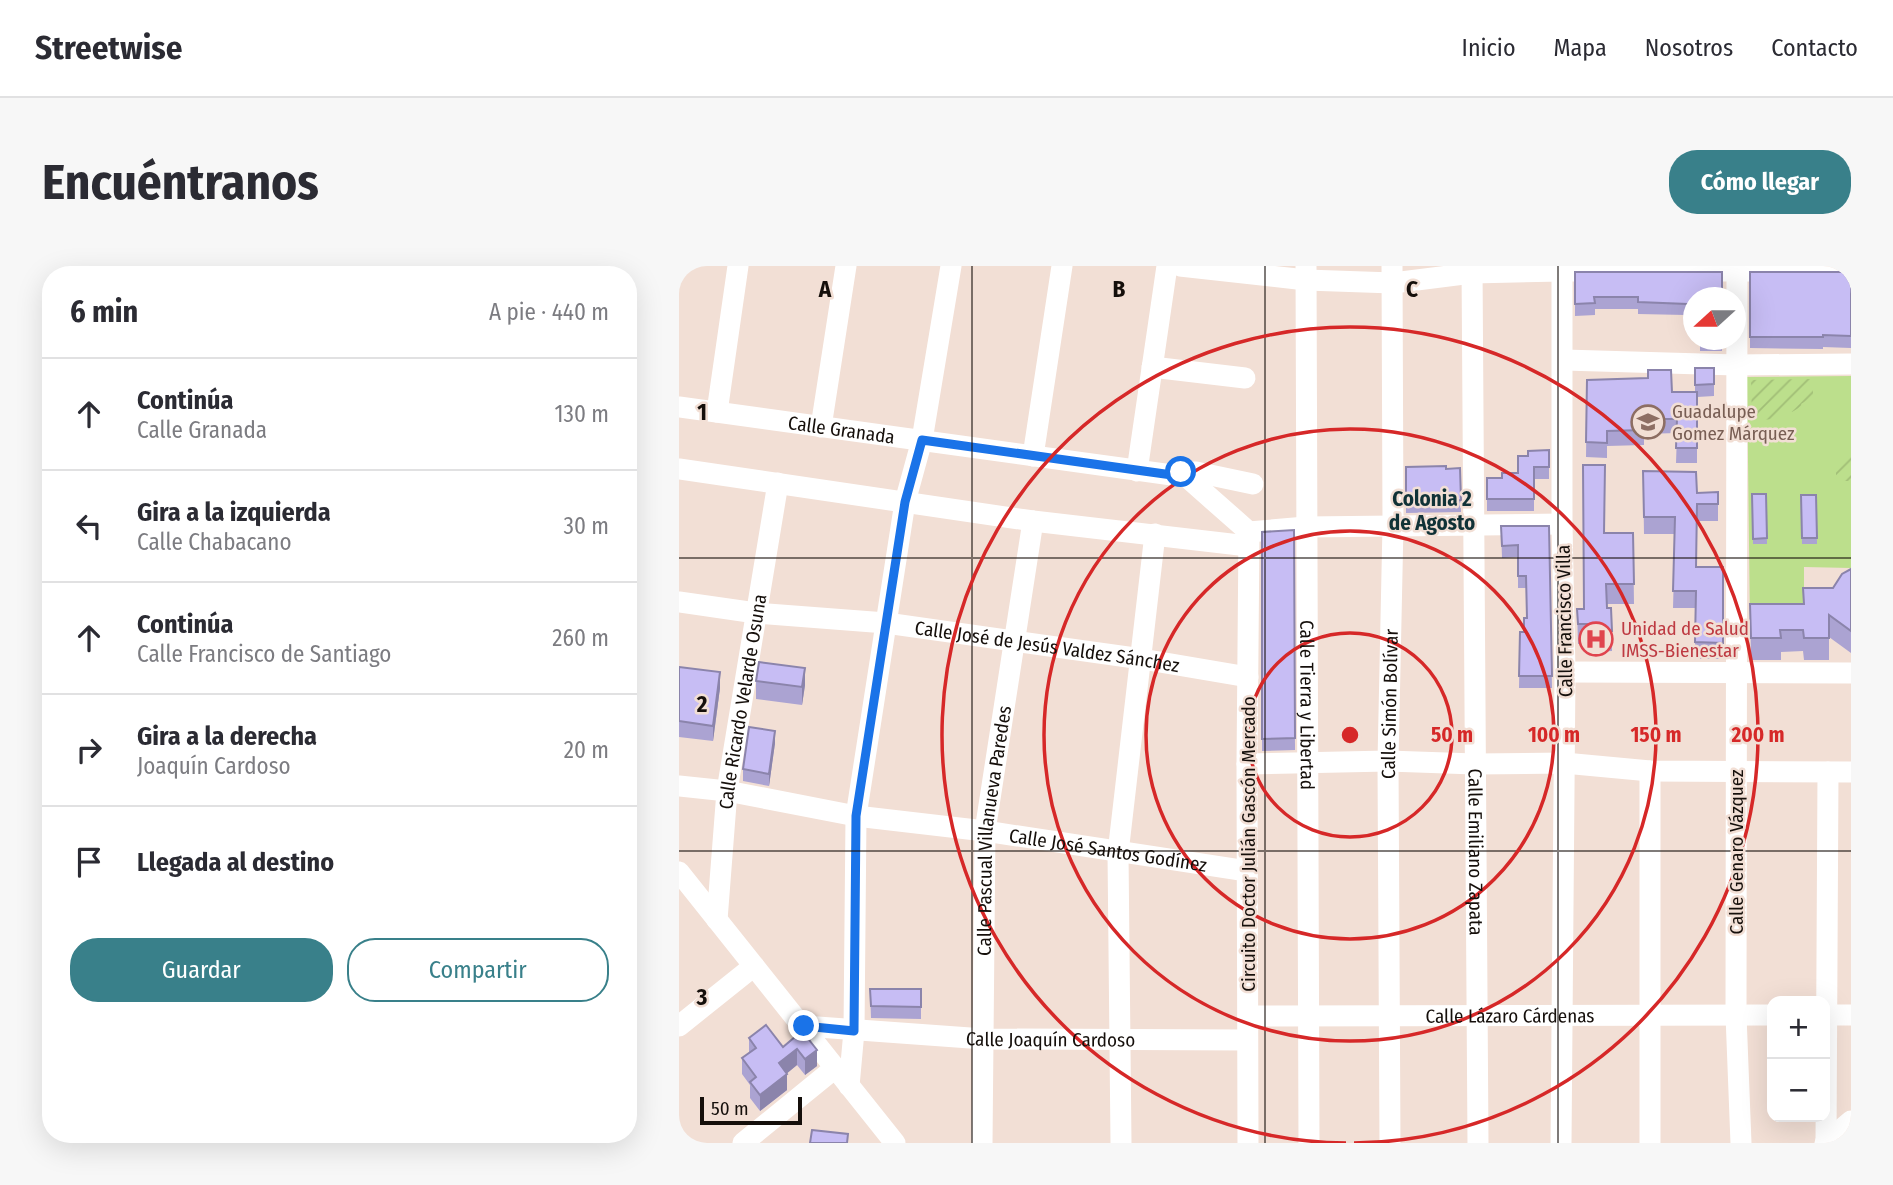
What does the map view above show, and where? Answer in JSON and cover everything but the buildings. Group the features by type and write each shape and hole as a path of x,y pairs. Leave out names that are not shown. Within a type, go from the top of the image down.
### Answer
{"street":[{"path":"717,412 738,266"},
{"path":"821,426 846,266"},
{"path":"849,1086 854,1031 856,816 905,502 922,440 951,266"},
{"path":"1033,456 1062,266"},
{"path":"1137,471 1167,266"},
{"path":"1180,266 1306,273 1393,274 1562,268 1825,268 1851,271"},
{"name":"Calle Francisco Villa","path":"1561,1143 1565,672 1562,268"},
{"name":"Calle Genaro Vázquez","path":"1737,268 1736,1015 1741,1143"},
{"name":"Calle Emiliano Zapata","path":"1472,270 1478,1143"},
{"name":"Calle Tierra y Libertad","path":"1306,273 1309,1143"},
{"name":"Calle Simón Bolívar","path":"1390,1143 1388,761 1393,525 1393,274"},
{"path":"1564,360 1736,365 1851,364"},
{"path":"1152,367 1245,378"},
{"name":"Calle Granada","path":"679,407 1137,471 1177,474 1196,472 1253,484"},
{"path":"679,468 1033,521 1155,534 1249,539 1306,527 1562,524"},
{"path":"1177,474 1249,539"},
{"name":"Calle Ricardo Velarde Osuna","path":"717,919 727,791 778,483"},
{"name":"Calle Pascual Villanueva Paredes","path":"982,1143 985,831 1033,521"},
{"path":"1121,1143 1118,853 1155,534"},
{"name":"Circuito Doctor Julián Gascón Mercado","path":"1248,1143 1249,539"},
{"name":"Calle José de Jesús Valdez Sánchez","path":"679,602 757,613 886,623 1142,659 1248,677"},
{"path":"1565,672 1851,673"},
{"path":"1247,764 1388,761 1564,763 1650,771 1851,772"},
{"path":"1650,771 1650,1143"},
{"path":"1826,996 1828,772"},
{"name":"Calle José Santos Godínez","path":"679,786 727,791 856,816 985,831 1247,871"},
{"path":"679,872 895,1143"},
{"path":"679,1026 754,967"},
{"name":"Calle Lázaro Cárdenas","path":"1248,1016 1767,1015"},
{"path":"1830,1015 1851,1015"},
{"name":"Calle Joaquín Cardoso","path":"804,1026 984,1040 1247,1040"},
{"path":"1826,1059 1826,1142"},
{"path":"743,1143 835,1068"},
{"path":"1826,1142 1851,1121"}],"green space":[{"path":"1851,376 1851,568 1804,567 1804,625 1750,626 1747,377"},
{"path":"1813,379 1813,397 1801,404 1802,406 1784,418 1772,417 1752,421 1751,380"},
{"path":"1847,450 1851,451 1851,481 1836,481 1836,461"}],"place":[{"name":"Guadalupe Gomez Márquez","path":"1648,422"},
{"name":"Unidad de Salud IMSS-Bienestar","path":"1596,639"}],"district":[{"name":"Colonia 2 de Agosto","path":"1432,511"}],"route":[{"path":"804,1026 854,1031 856,816 905,502 922,440 1172,475 1181,472"}]}
